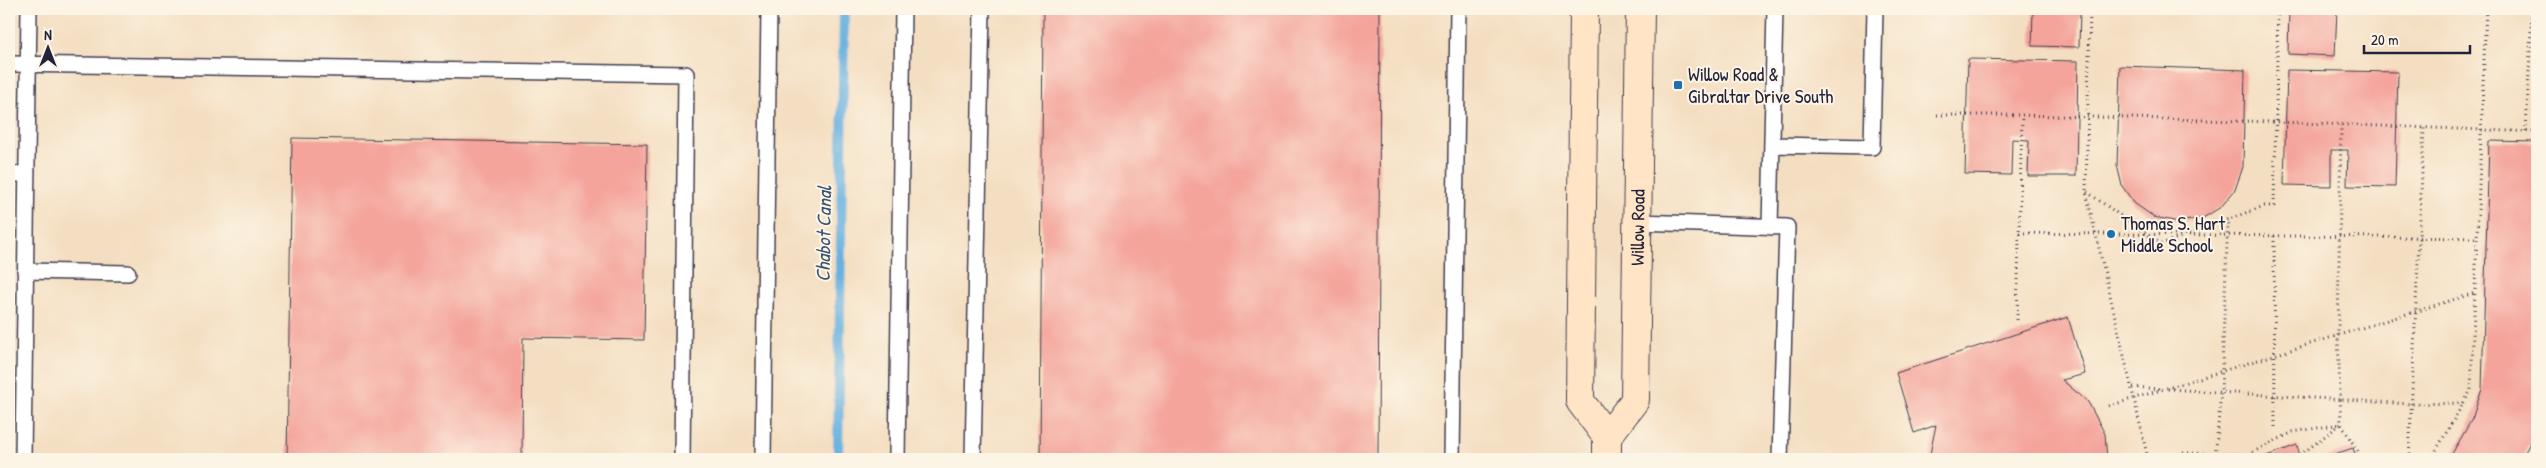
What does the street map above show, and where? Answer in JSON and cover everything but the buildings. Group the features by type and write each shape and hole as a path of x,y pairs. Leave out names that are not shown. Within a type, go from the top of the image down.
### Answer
{"street":[{"name":"Willow Road","path":"1584,9 1580,401 1607,448 1635,400 1640,9"}],"lane":[{"path":"23,459 29,9"},
{"path":"763,459 769,9"},
{"path":"897,459 904,9"},
{"path":"973,459 982,9"},
{"path":"1452,459 1458,9"},
{"path":"1770,227 1775,9"},
{"path":"1772,145 1872,147 1876,9"},
{"path":"9,64 686,74 682,459"},
{"path":"9,174 27,174"},
{"path":"1638,222 1787,227 1780,459"},
{"path":"25,271 128,273"}],"path":[{"path":"2090,9 2086,192 2133,387 2148,459"},
{"path":"2086,192 2161,244 2264,206 2274,206 2278,9"},
{"path":"2431,459 2471,390 2486,9"},
{"path":"2526,132 2532,9"},
{"path":"1937,115 2087,116 2537,132"},
{"path":"2017,320 2022,115"},
{"path":"2341,125 2338,336 2341,424 2363,459"},
{"path":"2409,459 2414,312 2424,128"},
{"path":"2215,459 2222,372 2228,220"},
{"path":"2019,233 2477,238"},
{"path":"2274,236 2275,427"},
{"path":"2109,406 2476,293"},
{"path":"2133,387 2274,394 2411,404 2464,403"},
{"path":"2240,459 2293,432 2341,424"},
{"path":"2300,455 2341,424"},
{"path":"2164,459 2182,453 2250,454"}],"waterway":[{"name":"Chabot Canal","path":"838,459 844,9"}],"place":[{"name":"Willow Road & Gibraltar Drive South","path":"1678,85"},
{"name":"Thomas S. Hart Middle School","path":"2111,234"}]}
